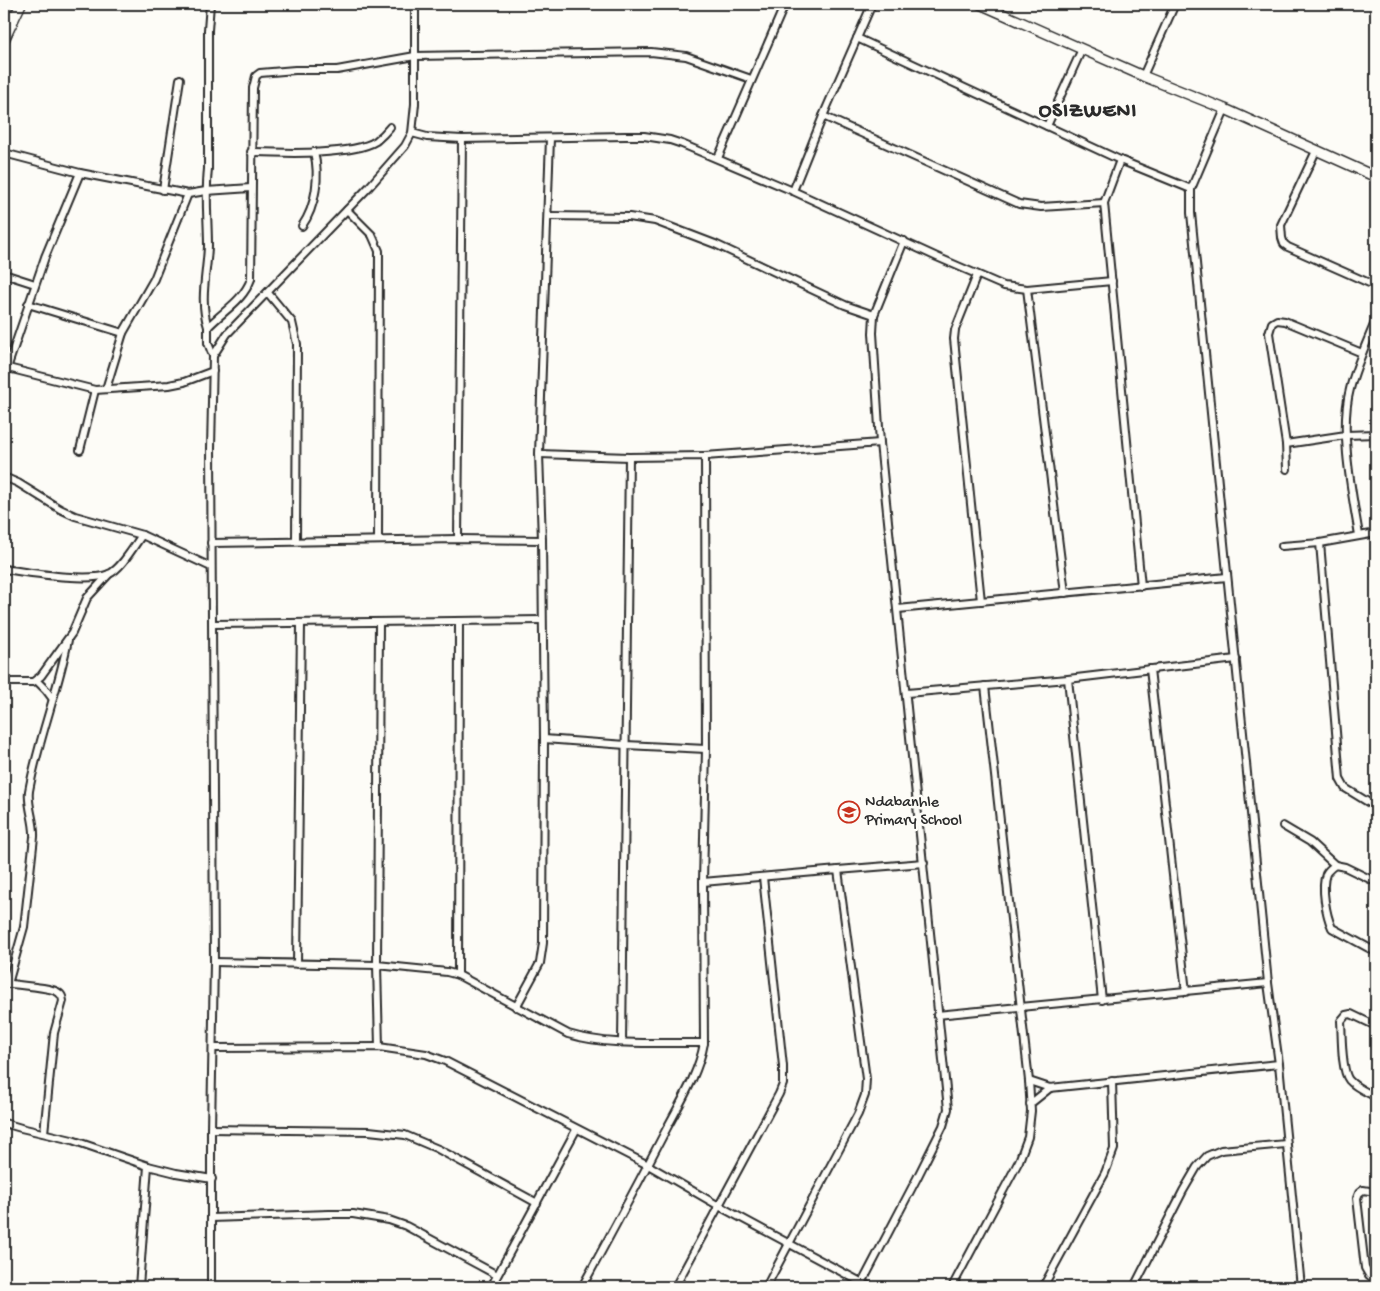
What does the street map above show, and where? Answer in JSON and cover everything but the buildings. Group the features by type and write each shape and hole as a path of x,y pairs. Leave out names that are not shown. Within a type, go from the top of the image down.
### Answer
{"street":[{"path":"4,40 21,4"},
{"path":"210,4 208,30 208,169 206,191 208,211 207,260 202,297 208,327 208,343 214,356"},
{"path":"211,1287 214,962 213,624 211,567 212,371 214,356 227,334 397,157 412,133 415,104 415,4"},
{"path":"718,158 784,6 770,4"},
{"path":"793,191 823,116 872,4"},
{"path":"980,4 1142,76 1225,109 1376,177"},
{"path":"1142,76 1175,4"},
{"path":"4,14 17,13"},
{"path":"857,38 1120,160 1191,189"},
{"path":"1047,126 1082,49"},
{"path":"208,327 242,297 248,288 250,279 253,88 256,76 260,73 295,70 336,70 415,56 651,52 686,56 751,79"},
{"path":"163,190 180,79"},
{"path":"1225,109 1191,189 1191,213 1268,983 1279,1064 1301,1287"},
{"path":"823,116 1019,204 1041,208 1104,203"},
{"path":"252,152 314,152 350,149 375,142 390,127"},
{"path":"412,133 427,137 462,139 644,136 670,140 718,158 1004,286 1027,289 1112,281"},
{"path":"516,1007 536,972 543,952 544,739 539,454 550,138"},
{"path":"458,539 462,139"},
{"path":"1316,151 1284,218 1281,232 1284,244 1376,286"},
{"path":"302,226 309,216 315,190 317,163 314,152"},
{"path":"4,153 80,173 188,194 250,188"},
{"path":"1120,160 1104,203 1141,586"},
{"path":"4,377 5,367 45,257 80,173"},
{"path":"106,389 123,333 154,279 188,194"},
{"path":"346,210 372,234 379,251 378,540"},
{"path":"548,216 629,217 655,221 714,244 845,305 874,315"},
{"path":"862,1283 917,1178 948,1109 948,1094 938,1015 907,693 880,442 873,333 874,315 904,241"},
{"path":"4,274 35,284"},
{"path":"977,275 955,330 954,339 981,601"},
{"path":"1027,289 1065,593"},
{"path":"268,293 292,322 297,344 296,541"},
{"path":"28,304 123,333"},
{"path":"1287,469 1286,444 1269,333 1272,323 1277,320 1285,321 1362,353"},
{"path":"1360,535 1351,490 1346,435 1349,393 1362,353 1376,320"},
{"path":"5,367 95,390 169,385 184,382 212,371"},
{"path":"80,450 95,390"},
{"path":"1286,444 1346,435 1376,434"},
{"path":"539,454 629,457 705,456 880,442"},
{"path":"582,1287 648,1165 690,1082 702,1055 704,1043 705,456"},
{"path":"622,1042 629,457"},
{"path":"4,477 75,516 142,536 211,567"},
{"path":"1282,546 1320,543 1376,533"},
{"path":"4,682 26,682 36,680 41,676 68,640 87,598 122,563 142,536"},
{"path":"212,543 458,539 542,540"},
{"path":"1320,543 1340,779 1344,788 1376,807"},
{"path":"4,569 72,576 109,574"},
{"path":"898,609 1228,577"},
{"path":"458,976 459,620"},
{"path":"213,624 542,620"},
{"path":"379,1047 377,965 380,623"},
{"path":"297,964 301,624"},
{"path":"44,1133 54,1033 62,997 56,991 6,984 24,927 34,837 34,822 29,803 29,790 52,698 63,666 68,640"},
{"path":"907,693 1068,679 1236,658"},
{"path":"1150,669 1186,992"},
{"path":"1068,679 1102,1000"},
{"path":"36,680 52,698"},
{"path":"952,1287 1019,1161 1028,1136 1030,1104 985,686"},
{"path":"544,739 706,749"},
{"path":"1283,826 1310,842 1335,865 1376,882"},
{"path":"703,882 924,863"},
{"path":"1335,865 1326,876 1325,886 1326,909 1332,928 1376,952"},
{"path":"766,1287 858,1114 865,1095 865,1072 838,870"},
{"path":"674,1287 783,1084 784,1066 763,877"},
{"path":"214,962 377,965 435,969 458,976 568,1034 586,1039 622,1042 704,1043"},
{"path":"938,1015 1268,983"},
{"path":"1376,1026 1351,1014 1346,1015 1341,1021 1347,1077 1358,1087 1376,1097"},
{"path":"214,1048 379,1047 426,1054 445,1061 576,1130 648,1165 719,1206 870,1287"},
{"path":"1029,1081 1050,1088 1279,1064"},
{"path":"1043,1287 1105,1172 1114,1149 1112,1081"},
{"path":"1030,1104 1050,1088"},
{"path":"4,1123 72,1140 148,1166 212,1179"},
{"path":"211,1129 369,1131 405,1135 438,1149 537,1203"},
{"path":"491,1287 576,1130"},
{"path":"1134,1287 1183,1191 1197,1168 1208,1156 1221,1150 1286,1144"},
{"path":"139,1287 148,1166"},
{"path":"1376,1192 1360,1191 1357,1209 1365,1268 1376,1281"},
{"path":"211,1218 353,1214 389,1220 406,1226 497,1275"}],"place":[{"name":"Ndabanhle Primary School","path":"849,812"}],"district":[{"name":"OSIZWENI","path":"1088,112"}]}
